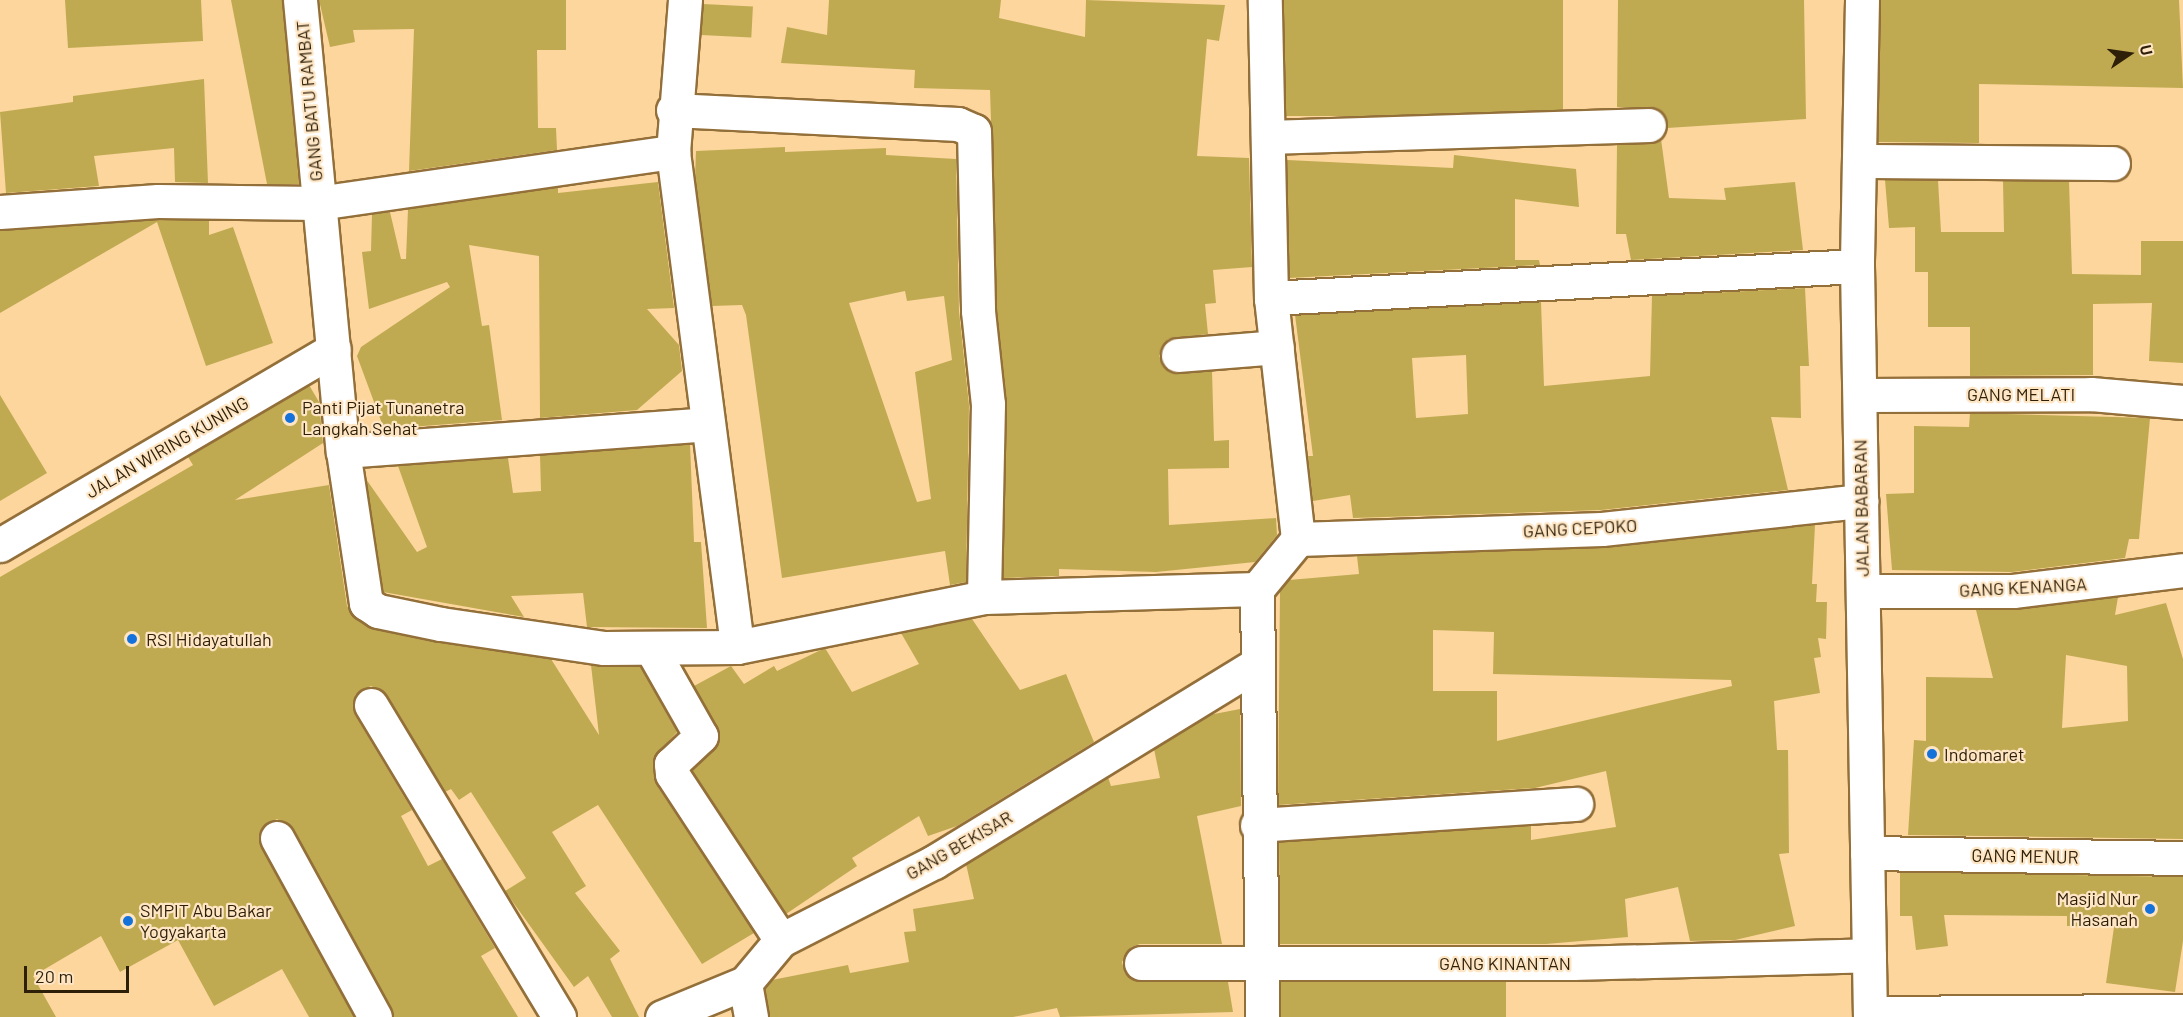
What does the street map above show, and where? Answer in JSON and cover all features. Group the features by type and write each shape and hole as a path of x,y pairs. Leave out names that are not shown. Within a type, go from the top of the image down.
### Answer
{"street":[{"name":"GANG BATU RAMBAT","path":"300,0 343,451 360,582 370,607 513,637 651,648"},
{"path":"685,0 673,110 673,152 737,647"},
{"path":"1262,1017 1257,825 1257,589 1298,539 1271,298 1265,0"},
{"name":"JALAN BABARAN","path":"1863,0 1857,266 1870,1015"},
{"path":"673,110 958,124 974,131 977,300 988,404 984,597"},
{"path":"1268,136 1649,125"},
{"path":"0,212 158,201 318,203 673,152"},
{"path":"1859,161 2113,163"},
{"path":"1271,298 1857,266"},
{"path":"1178,355 1277,347"},
{"name":"JALAN WIRING KUNING","path":"0,545 334,349"},
{"name":"GANG MELATI","path":"1860,395 2091,394 2183,402"},
{"path":"343,451 707,424"},
{"name":"GANG CEPOKO","path":"1298,539 1602,529 1861,501"},
{"name":"GANG KENANGA","path":"1863,591 2013,591 2183,570"},
{"path":"781,940 672,774 671,764 701,736 651,648 737,647 984,597 1257,589"},
{"name":"GANG BEKISAR","path":"662,1017 745,983 781,940 934,862 1257,664"},
{"path":"371,705 559,1017"},
{"path":"1257,825 1576,804"},
{"path":"277,838 375,1017"},
{"name":"GANG MENUR","path":"1867,853 2183,858"},
{"name":"GANG KINANTAN","path":"1141,963 1869,955"},
{"path":"745,983 751,1017"},
{"path":"1870,1015 2183,1011"}],"building":[{"path":"65,0 201,0 203,41 68,48"},
{"path":"231,0 282,0 299,184 267,184"},
{"path":"319,0 566,0 566,50 537,50 538,128 556,128 557,150 409,171 414,29 353,30 355,42 330,47"},
{"path":"829,0 1001,0 999,18 1085,37 1086,0 1225,5 1219,41 1207,39 1197,156 1249,158 1252,267 1213,270 1216,303 1205,304 1208,334 1168,339 1159,356 1171,372 1212,371 1214,441 1229,440 1229,468 1168,469 1169,525 1276,518 1277,535 1255,562 1156,572 1059,569 1059,576 1003,578 1007,404 997,310 990,90 914,88 915,70 781,63 787,27 827,35"},
{"path":"1284,0 1563,0 1563,116 1284,116"},
{"path":"1618,0 1804,0 1806,119 1667,128 1657,108 1617,107"},
{"path":"1881,0 2179,0 2183,88 1979,84 1979,143 1878,142"},
{"path":"703,4 753,7 751,38 701,35"},
{"path":"204,79 208,183 175,182 174,148 94,156 99,186 6,193 0,112 73,102 73,96"},
{"path":"1661,139 1669,198 1726,200 1724,188 1795,182 1803,250 1631,260 1626,234 1616,234 1617,145"},
{"path":"785,147 785,152 886,148 886,155 956,159 959,311 969,405 966,582 950,585 945,551 782,578 746,315 742,305 712,306 695,178 696,151","holes":["905,291 907,301 944,296 952,360 915,372 931,499 917,502 849,303"]},
{"path":"1454,155 1576,169 1579,207 1515,199 1515,260 1539,260 1540,265 1289,278 1287,160 1453,168"},
{"path":"1885,180 1938,180 1941,232 2004,232 2003,181 2069,181 2072,274 2141,275 2141,241 2183,241 2183,363 2149,361 2152,303 2093,304 2093,375 1970,376 1970,327 1928,327 1928,272 1915,272 1915,227 1889,228"},
{"path":"658,182 674,308 647,309 679,345 682,371 637,410 540,418 539,256 469,245 482,326 489,325 502,420 384,429 357,356 361,347 450,287 447,282 369,309 362,252 371,251 372,214 390,212 401,259 406,259 408,209 558,187 558,193"},
{"path":"159,220 209,220 209,235 233,227 273,343 206,366 157,222 0,313 0,231"},
{"path":"1805,288 1809,366 1800,366 1801,418 1771,417 1788,490 1601,510 1353,518 1350,495 1313,501 1308,456 1313,456 1295,315 1541,302 1544,386 1650,376 1652,296","holes":["1466,355 1468,414 1416,418 1412,358"]},
{"path":"309,385 319,402 323,443 235,500 329,485 347,606 355,618 374,629 551,659 599,735 591,665 640,666 677,732 654,757 656,784 754,933 702,964 598,805 552,832 586,886 575,893 620,951 610,959 639,1017 612,1017 588,976 574,987 505,891 526,878 471,792 459,800 451,789 445,792 387,695 371,686 355,695 355,715 412,810 401,816 428,866 442,859 495,948 481,956 518,1017 394,1017 293,829 277,819 261,829 261,847 354,1017 309,1017 282,969 214,1006 178,940 120,972 101,936 33,976 56,1017 0,1017 0,577 193,465 188,457"},
{"path":"0,395 47,473 0,501"},
{"path":"1970,413 2150,418 2139,539 2129,539 2125,558 2012,572 1892,570 1886,494 1914,493 1914,426 1969,427"},
{"path":"690,444 694,542 701,542 707,628 587,627 583,593 511,596 524,617 383,592 366,479 417,552 427,547 398,466 508,458 513,493 541,491 540,455"},
{"path":"1815,525 1812,584 1817,584 1816,602 1827,602 1826,639 1818,638 1821,657 1814,658 1820,693 1774,701 1777,750 1788,750 1789,853 1779,854 1795,926 1735,940 1690,941 1678,887 1625,899 1628,937 1546,944 1280,944 1279,842 1531,826 1531,840 1616,827 1606,771 1535,788 1278,805 1280,591 1289,580 1359,574 1357,556 1603,548","holes":["1433,630 1494,632 1493,674 1731,680 1732,686 1497,741 1497,691 1433,691"]},
{"path":"2118,597 2115,615 2166,603 2183,659 2183,839 1908,835 1914,740 1926,741 1926,677 1993,678 1976,610","holes":["2066,655 2127,666 2128,721 2062,728"]},
{"path":"972,619 1020,690 1066,674 1094,742 957,826 928,836 919,816 852,858 857,866 786,914 692,770 714,749 720,735 694,686 731,666 744,684 774,666 777,671 825,648 852,692 919,664 901,633"},
{"path":"1240,709 1241,806 1197,816 1222,944 1140,944 1131,947 1122,962 1125,973 1140,982 1228,982 1233,1012 1060,1017 1057,1008 1013,1017 769,1017 765,988 772,980 848,965 850,973 909,962 904,932 916,931 913,909 974,899 966,864 1108,777 1111,786 1160,778 1154,749 1209,715"},
{"path":"1900,872 2183,877 2183,941 2175,992 2106,983 2114,927 2067,926 2067,916 1944,915 1948,946 1916,950 1912,916 1900,916"},
{"path":"1280,982 1506,982 1506,1017 1280,1017"}],"place":[{"name":"Panti Pijat Tunanetra Langkah Sehat","path":"290,418"},
{"name":"RSI Hidayatullah","path":"132,639"},
{"name":"Indomaret","path":"1932,754"},
{"name":"Masjid Nur Hasanah","path":"2150,909"},
{"name":"SMPIT Abu Bakar Yogyakarta","path":"128,921"}]}
